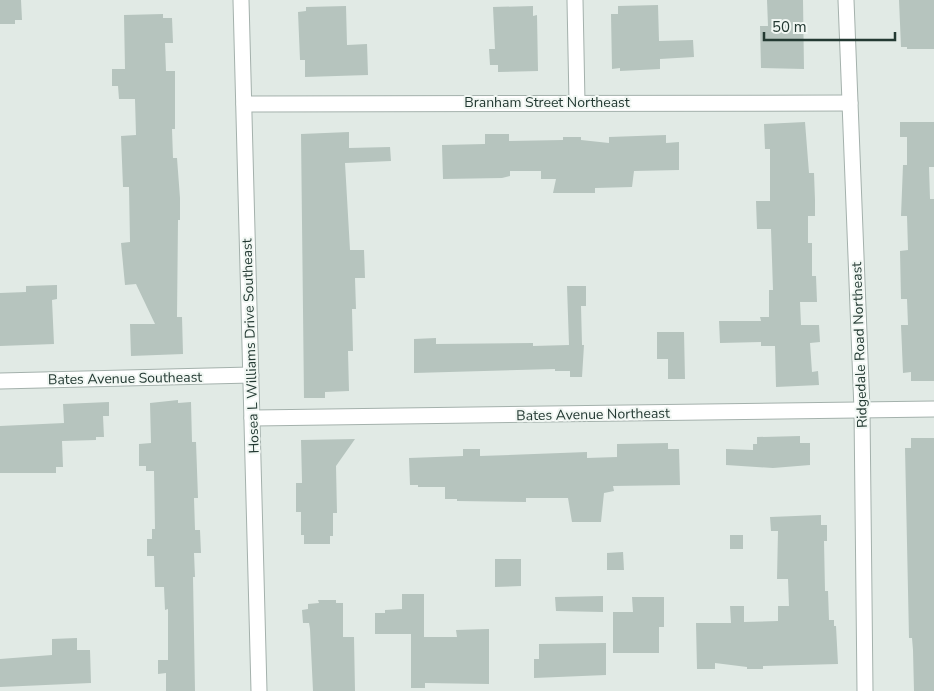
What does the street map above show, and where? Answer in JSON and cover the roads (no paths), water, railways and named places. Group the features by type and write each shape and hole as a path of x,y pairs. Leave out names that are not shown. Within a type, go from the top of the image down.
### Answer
{"street":[{"name":"Hosea L Williams Drive Southeast","path":"241,0 259,691"},
{"path":"575,0 577,102"},
{"name":"Ridgedale Road Northeast","path":"846,0 862,410 866,691"},
{"name":"Branham Street Northeast","path":"244,104 850,102"},
{"name":"Bates Avenue Southeast","path":"0,381 251,374"},
{"name":"Bates Avenue Northeast","path":"252,418 934,409"}]}
